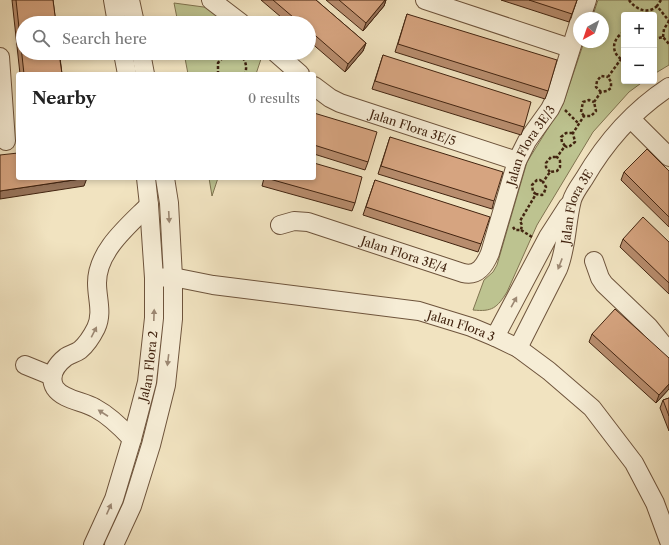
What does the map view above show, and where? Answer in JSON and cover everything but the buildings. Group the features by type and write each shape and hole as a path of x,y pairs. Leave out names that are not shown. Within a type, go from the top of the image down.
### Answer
{"street":[{"path":"113,0 116,16"},
{"path":"130,0 133,16"},
{"path":"211,0 232,16"},
{"path":"425,0 570,48"},
{"path":"583,12 587,0"},
{"name":"Jalan Flora 3E/3","path":"481,268 486,262 490,253 517,161 527,141 552,104 573,40"},
{"path":"0,57 2,117 8,141"},
{"path":"124,60 127,72"},
{"path":"142,60 145,72"},
{"path":"284,60 298,72"},
{"name":"Jalan Flora 3E","path":"518,348 558,270 562,259 572,199 600,154 631,119 654,97 669,87"},
{"name":"Jalan Flora 3E/5","path":"316,88 340,103 517,161"},
{"path":"631,119 669,157"},
{"name":"Jalan Flora 2","path":"93,545 114,499 147,382 154,318 154,278 146,180"},
{"name":"Jalan Flora 2","path":"114,545 132,506 151,445 166,385 173,319 173,277 165,180"},
{"path":"496,337 548,237 572,199"},
{"path":"132,439 114,420 94,407 60,392 56,388 52,376 53,372 63,360 79,350 88,342 96,327 100,315 97,283 99,268 107,252 120,234 149,205"},
{"name":"Jalan Flora 3E/4","path":"280,225 294,221 308,222 463,273 474,273 481,268"},
{"path":"594,261 600,278 604,284 649,327 669,352"},
{"name":"Jalan Flora 3","path":"154,278 173,277 213,285 419,311 446,318 496,337 518,348 549,371 592,408 634,463 655,503 669,541"},
{"path":"649,327 669,336"},
{"path":"24,365 52,376"}],"path":[{"path":"629,0 632,5 642,10 654,9 661,0"},
{"path":"657,6 669,21 665,26 663,37"},
{"path":"621,34 618,36 614,44 615,53 621,58"},
{"path":"657,39 663,37"},
{"path":"663,37 669,44"},
{"path":"218,72 218,63 220,60"},
{"path":"244,60 246,72"},
{"path":"608,77 621,61"},
{"path":"601,92 596,87 597,81 601,76 608,77"},
{"path":"594,102 601,92 607,91 611,88 611,82 608,77"},
{"path":"589,100 594,102 596,109 594,114 589,117 584,116 580,112 583,102 589,100"},
{"path":"565,146 570,146 574,142 573,133 584,116"},
{"path":"565,146 562,142 562,137 566,133 573,133"},
{"path":"558,157 565,146"},
{"path":"550,172 546,167 546,162 551,157 558,157"},
{"path":"543,182 550,172 557,171 560,167 558,157"},
{"path":"537,180 543,182 546,187 544,194 536,194 533,192 532,185 537,180"},
{"path":"501,214 513,224 512,226 515,230 521,230 522,225 520,221 536,194"}],"green space":[{"path":"598,0 669,0 669,65 657,72 657,12 621,12 621,84 640,84 629,92 593,132 537,225 507,292 500,302 493,308 473,310 484,280 493,272 497,265 527,162 563,104 582,48 609,48 609,12 594,12"},
{"path":"174,3 211,8 220,16 177,16"},
{"path":"185,60 261,60 257,72 188,72"},
{"path":"209,180 217,180 212,196"}]}
